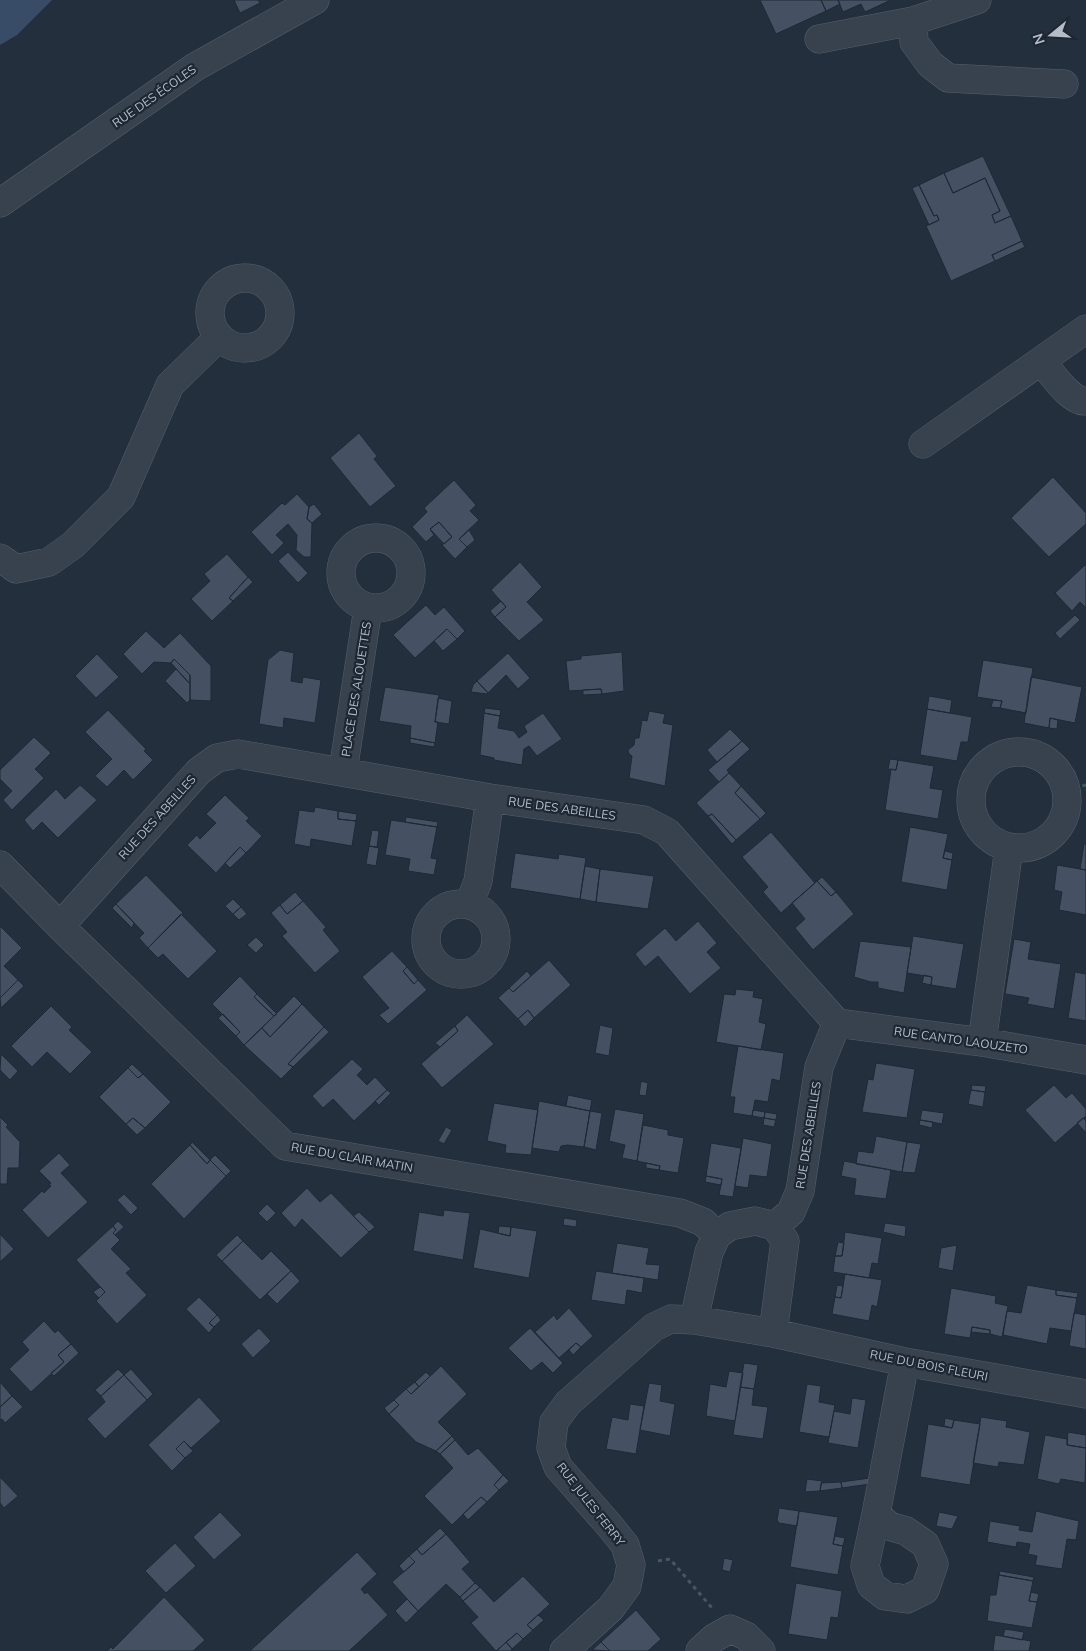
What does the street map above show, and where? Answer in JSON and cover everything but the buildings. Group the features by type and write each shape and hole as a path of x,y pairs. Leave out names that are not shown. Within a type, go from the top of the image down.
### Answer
{"street":[{"name":"RUE DES ÉCOLES","path":"0,203 195,66 315,0"},
{"path":"819,39 913,21 977,0"},
{"path":"913,21 914,42 930,64 948,78 1064,84"},
{"path":"923,444 1086,329"},
{"path":"0,558 16,568 50,562 73,545 114,504 120,497 170,385 219,338"},
{"path":"1041,360 1072,398 1086,402"},
{"name":"PLACE DES ALOUETTES","path":"343,771 368,608"},
{"path":"1010,752 1029,752 1046,759 1077,787 1060,827 1046,841 1028,848 1009,848 992,840 978,826 971,808 972,790 979,772 992,759 1010,752"},
{"name":"RUE DES ABEILLES","path":"60,926 199,771 217,758 238,754 490,798 644,820 667,832 836,1023 819,1067 800,1191 791,1212 776,1226"},
{"path":"469,905 478,881 490,798"},
{"path":"982,1042 1009,848"},
{"name":"RUE DU CLAIR MATIN","path":"0,865 285,1146 680,1213 703,1222 718,1235"},
{"name":"RUE CANTO LAOUZETO","path":"836,1023 982,1042 1086,1060"},
{"path":"694,1320 709,1252 718,1235 730,1226 755,1221 776,1226 785,1240 773,1333"},
{"name":"RUE JULES FERRY","path":"631,1565 625,1545 558,1468 551,1448 554,1422 568,1403 654,1327 671,1319 694,1320 773,1333"},
{"name":"RUE DU BOIS FLEURI","path":"773,1333 905,1362 1086,1394"},
{"path":"876,1514 905,1362"},
{"path":"564,1651 611,1608 627,1586 631,1565"},
{"path":"700,1651 714,1638 730,1629 746,1636 761,1651"}],"path":[{"path":"631,1565 670,1559 730,1629"}],"water":[{"path":"0,0 52,0 17,35 0,45"}]}
